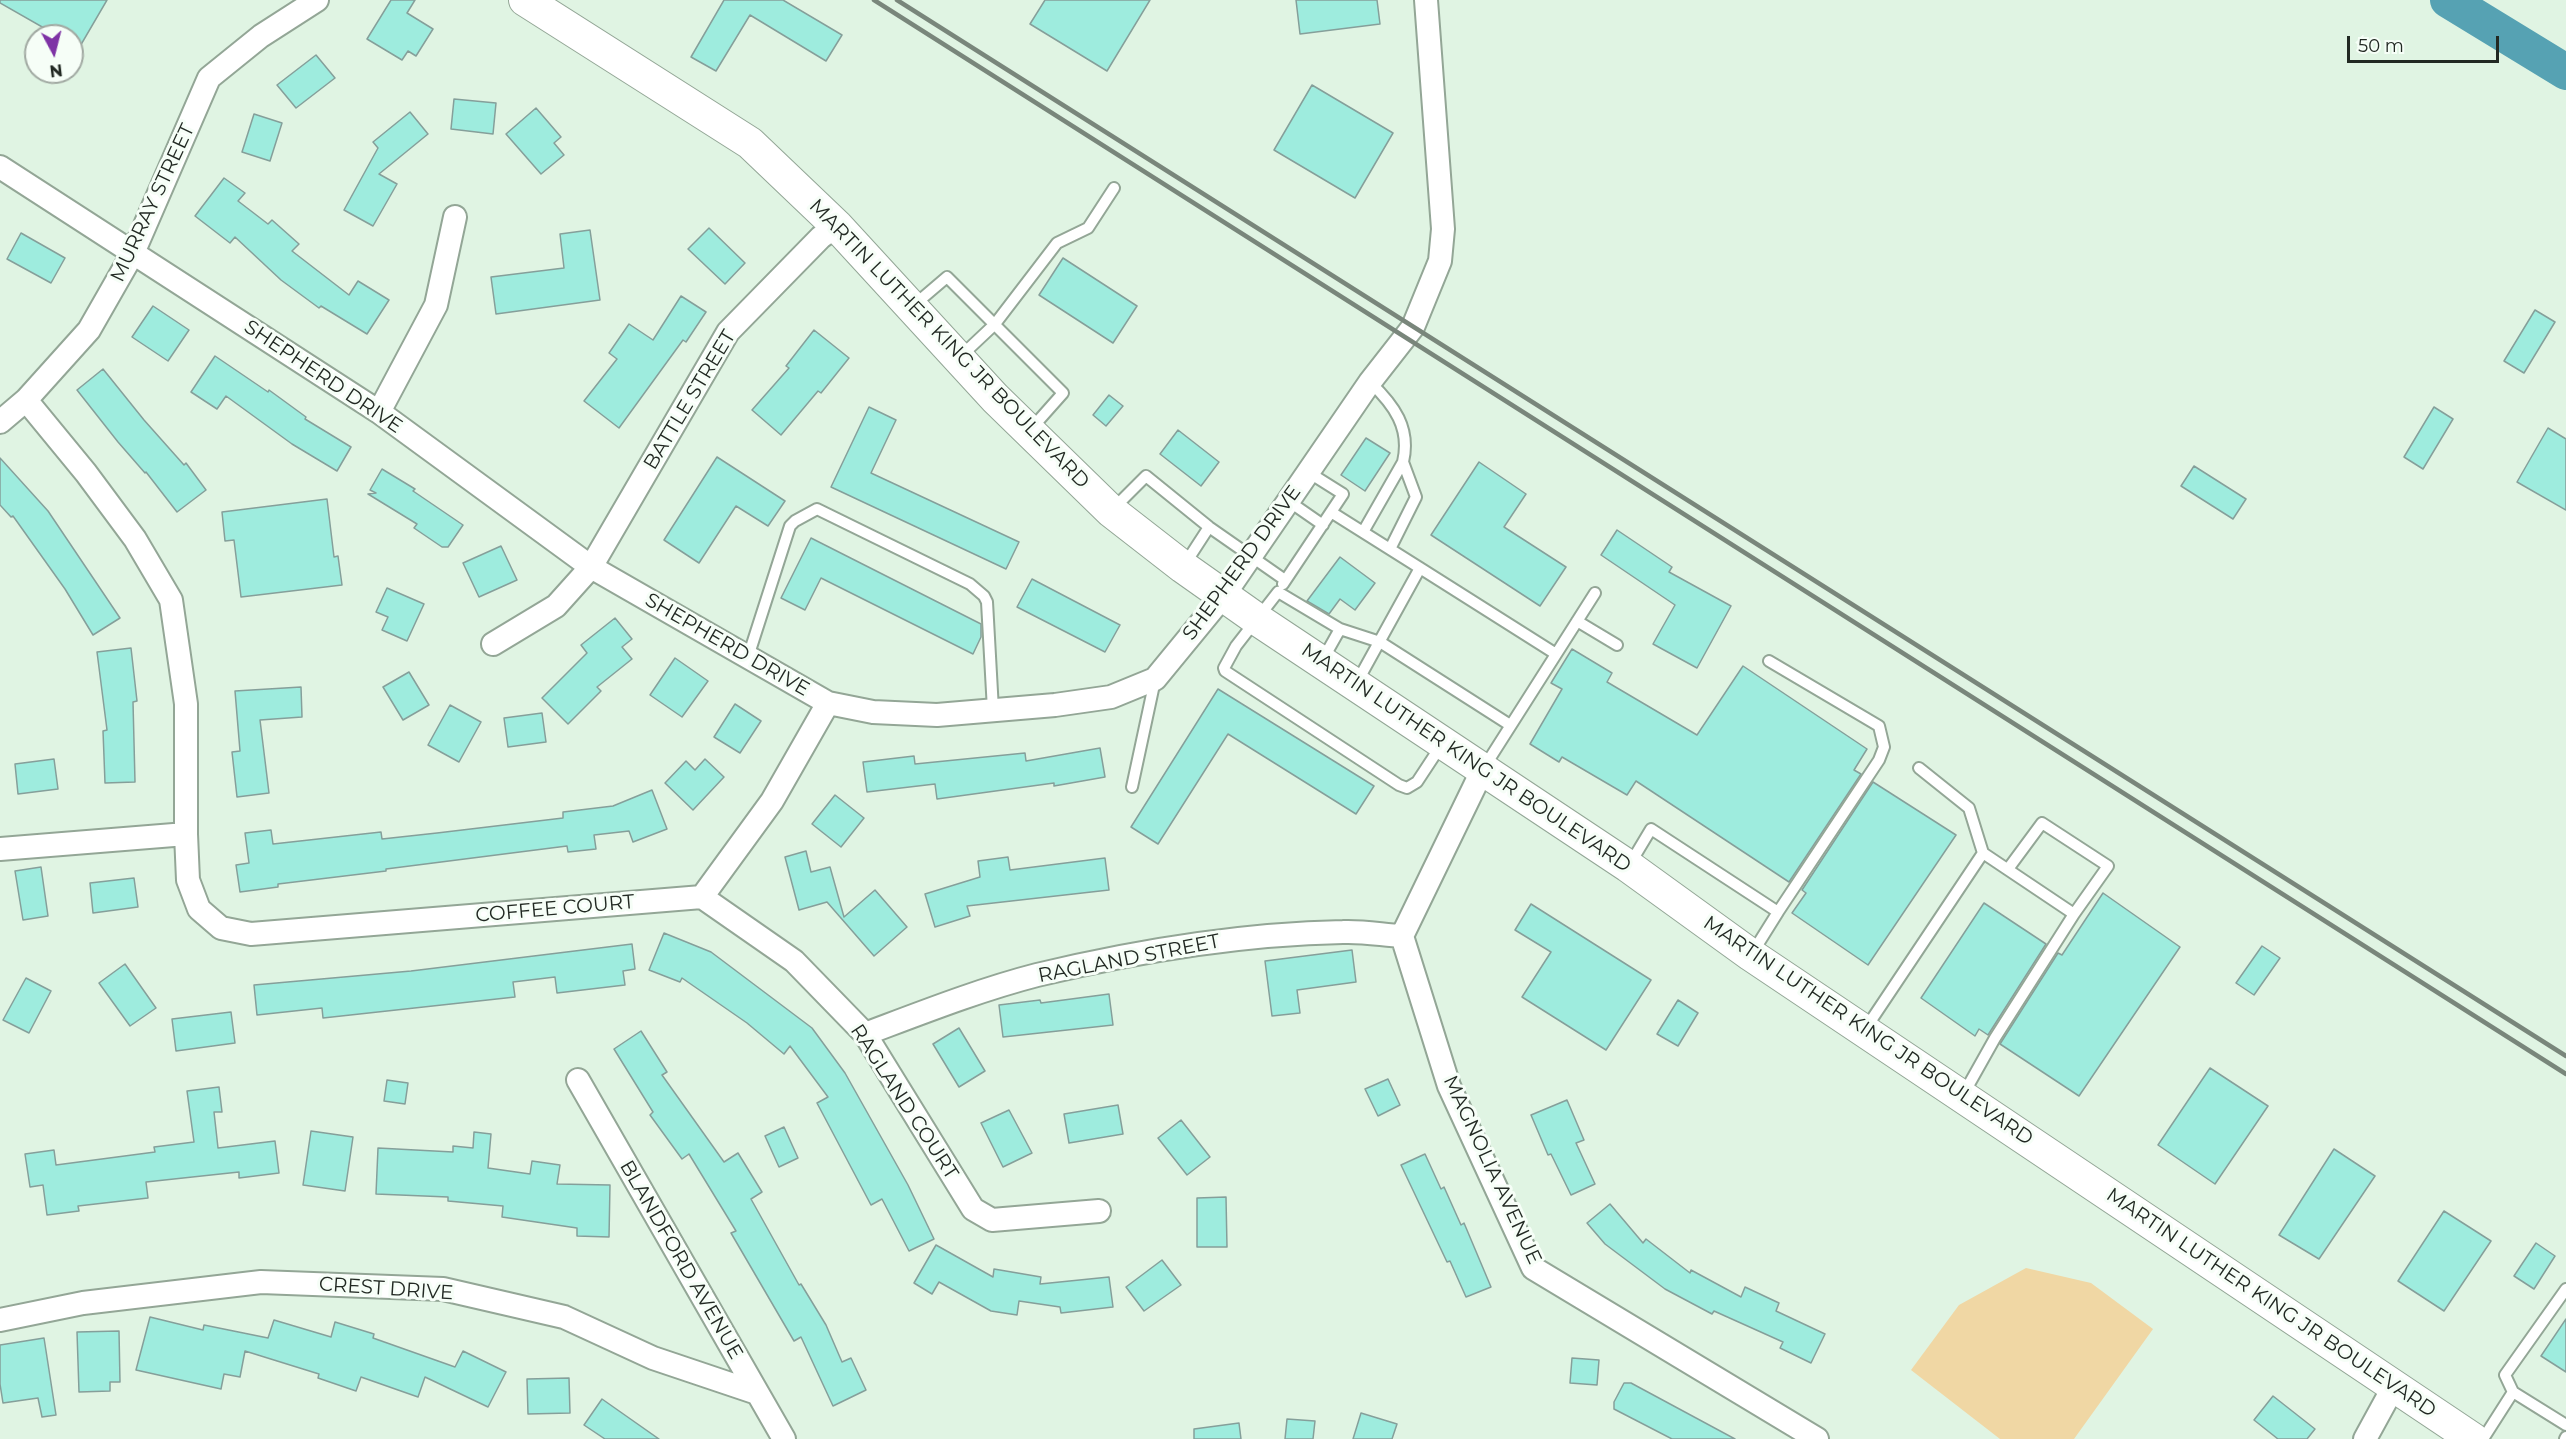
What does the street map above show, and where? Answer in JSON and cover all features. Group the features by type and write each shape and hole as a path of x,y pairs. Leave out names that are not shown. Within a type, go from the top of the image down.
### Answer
{"main road":[{"name":"MARTIN LUTHER KING JR BOULEVARD","path":"525,0 750,143 837,226 958,358 1029,431 1111,511 1183,567 1258,621 1322,661 1628,866 1751,955 2473,1439"}],"street":[{"name":"MURRAY STREET","path":"0,422 27,400 89,330 133,253 209,78 261,36 317,0"},
{"name":"SHEPHERD DRIVE","path":"0,167 379,412 591,567 828,703 873,712 937,714 1111,697 1155,679 1224,595 1287,500 1419,316 1440,261 1443,229 1443,197 1435,138 1431,48 1426,0"},
{"path":"379,412 436,305 455,217"},
{"name":"BATTLE STREET","path":"494,644 556,606 591,567 728,332 821,237 837,226"},
{"path":"0,849 186,834 186,704 171,600 135,539 86,473 27,400"},
{"path":"702,897 772,801 828,703"},
{"path":"1402,936 1483,769"},
{"name":"COFFEE COURT","path":"186,834 188,880 199,909 221,928 251,934 702,897"},
{"name":"RAGLAND COURT","path":"702,897 794,961 865,1034 973,1209 992,1220 1099,1211"},
{"name":"RAGLAND STREET","path":"865,1034 942,1005 1036,976 1142,953 1252,937 1346,932 1402,936"},
{"name":"MAGNOLIA AVENUE","path":"1402,936 1449,1086 1533,1268 1817,1439"},
{"name":"BLANDFORD AVENUE","path":"578,1080 784,1439"},
{"name":"CREST DRIVE","path":"0,1320 83,1303 261,1282 443,1289 564,1317 653,1358 757,1393"},
{"path":"2365,1439 2394,1386"}],"lane":[{"path":"958,358 994,324 1057,243 1088,228 1114,188"},
{"path":"911,307 947,277 1063,393 1029,431"},
{"path":"1362,532 1402,462 1406,450 1404,430 1398,412 1370,382"},
{"path":"1390,549 1416,497 1402,462"},
{"path":"1308,472 1343,494 1258,621 1224,665 1225,671 1399,785 1407,788 1417,782 1442,742"},
{"path":"1111,511 1146,476 1209,527 1286,580"},
{"path":"1287,500 1323,525"},
{"path":"748,657 790,526 795,520 818,509 970,584 984,596 987,602 993,710"},
{"path":"1331,512 1556,654"},
{"path":"1183,567 1209,527"},
{"path":"1356,684 1420,568"},
{"path":"1278,592 1340,629 1380,642 1510,726"},
{"path":"1483,769 1595,593"},
{"path":"1577,621 1617,645"},
{"path":"1322,661 1340,629"},
{"path":"1751,955 1879,760 1884,747 1879,726 1769,661"},
{"path":"1132,787 1155,679"},
{"path":"1919,768 1969,808 1983,853 2074,914"},
{"path":"1963,1095 1995,1038 2074,914 2108,866 2042,823 2008,869"},
{"path":"1628,866 1650,829 1778,912"},
{"path":"1864,1030 1983,853"},
{"path":"2566,1289 2505,1375 2513,1392 2566,1425"},
{"path":"2483,1439 2513,1392"}],"shaded area":[{"path":"2026,1268 2091,1283 2153,1329 2074,1439 2000,1439 1911,1370 1959,1305"}],"building":[{"path":"0,0 107,0 84,39 84,24 37,24 0,3"},
{"path":"391,0 415,0 407,13 433,29 416,56 408,51 402,60 367,39"},
{"path":"724,0 783,0 842,35 826,61 750,15 716,71 691,57"},
{"path":"1045,0 1150,0 1107,71 1030,24"},
{"path":"1296,0 1377,0 1380,24 1300,34"},
{"path":"316,55 335,78 296,108 277,85"},
{"path":"1312,85 1393,133 1355,198 1274,150"},
{"path":"454,99 496,103 493,134 451,129"},
{"path":"536,108 561,137 554,143 564,155 541,174 506,134"},
{"path":"410,112 428,134 379,174 397,184 373,226 344,210 378,148 373,142"},
{"path":"254,114 282,123 270,161 242,152"},
{"path":"224,178 245,193 238,201 268,224 272,220 299,244 292,251 349,295 358,281 389,300 367,334 321,306 319,308 281,280 235,237 230,243 195,216"},
{"path":"709,228 745,263 725,284 688,249"},
{"path":"590,230 600,300 496,314 491,277 564,268 560,234"},
{"path":"21,233 65,258 51,283 7,259"},
{"path":"1063,258 1137,306 1113,343 1039,295"},
{"path":"681,296 706,312 686,342 683,340 619,428 584,401 617,359 609,353 629,324 653,340"},
{"path":"153,306 189,330 168,361 132,337"},
{"path":"2535,310 2555,322 2524,373 2504,361"},
{"path":"814,330 849,358 821,393 818,391 781,435 752,410 789,368 786,366"},
{"path":"215,356 268,392 269,390 306,417 305,419 351,447 337,471 292,444 226,396 217,409 191,392"},
{"path":"103,369 144,420 184,465 186,463 206,490 177,512 77,390"},
{"path":"1109,395 1123,406 1106,426 1093,415"},
{"path":"869,407 896,420 871,473 1019,542 1006,569 831,487"},
{"path":"2434,407 2453,419 2423,469 2404,457"},
{"path":"2548,428 2566,439 2566,510 2517,482"},
{"path":"1178,430 1219,462 1201,486 1160,454"},
{"path":"1366,438 1390,453 1365,491 1341,475"},
{"path":"717,457 785,501 768,526 736,506 699,563 664,540"},
{"path":"0,458 48,511 120,618 93,635 65,589 13,516 11,517 0,505"},
{"path":"1479,462 1526,494 1504,527 1566,567 1540,606 1431,535"},
{"path":"2194,466 2246,499 2233,519 2181,486"},
{"path":"382,469 415,489 413,491 463,525 448,547 442,547 414,528 417,524 368,494 376,493 370,490"},
{"path":"327,499 334,557 338,556 342,585 241,597 234,540 225,541 222,512"},
{"path":"1617,530 1672,567 1669,572 1731,606 1697,668 1653,644 1675,605 1601,555"},
{"path":"811,538 981,624 981,637 973,654 821,578 805,610 781,598"},
{"path":"501,546 517,580 479,597 463,563"},
{"path":"1340,557 1375,583 1355,610 1340,599 1329,614 1307,601"},
{"path":"1032,579 1120,625 1105,652 1017,607"},
{"path":"387,588 424,604 407,641 382,630 388,617 376,612"},
{"path":"615,618 632,639 622,647 632,659 597,687 601,691 568,724 542,698 587,653 581,645"},
{"path":"131,648 137,701 133,702 135,782 105,783 103,731 107,730 97,652"},
{"path":"1572,649 1612,673 1607,682 1697,735 1743,666 1867,749 1854,770 1861,774 1789,882 1636,781 1627,795 1562,757 1559,762 1530,744 1562,689 1551,683"},
{"path":"675,658 708,681 682,717 650,695"},
{"path":"409,672 429,705 403,720 383,687"},
{"path":"301,687 302,717 260,720 269,793 237,797 232,752 240,751 235,691"},
{"path":"1218,689 1374,786 1356,814 1228,734 1158,844 1131,827"},
{"path":"735,704 761,721 740,753 714,737"},
{"path":"450,705 481,722 459,762 428,745"},
{"path":"542,713 546,742 508,747 504,718"},
{"path":"1100,748 1105,777 1054,786 1054,783 937,799 935,784 867,792 863,762 914,756 915,764 1025,753 1026,761"},
{"path":"54,759 58,789 18,794 15,764"},
{"path":"705,759 724,777 693,810 665,783 686,761 695,770"},
{"path":"1873,782 1956,835 1868,965 1792,913 1806,893 1802,890"},
{"path":"652,790 667,829 633,842 629,831 594,835 596,849 568,852 567,846 278,884 278,887 240,892 236,865 249,863 245,833 271,830 273,844 381,832 382,839 563,818 563,812 613,806"},
{"path":"835,795 864,818 841,847 812,824"},
{"path":"806,851 811,872 830,867 844,917 875,890 907,927 874,956 827,902 799,910 785,857"},
{"path":"1008,857 1010,870 1105,858 1109,890 967,906 970,916 935,927 925,894 980,877 978,861"},
{"path":"41,867 48,916 23,920 15,871"},
{"path":"134,878 138,907 93,913 90,883"},
{"path":"2103,893 2180,947 2079,1096 2000,1044 2058,953 2062,955"},
{"path":"1984,903 2046,944 1988,1035 1979,1029 1975,1036 1921,998"},
{"path":"1531,904 1651,980 1606,1050 1522,997 1551,952 1515,930"},
{"path":"664,933 711,952 812,1028 845,1073 908,1185 934,1239 909,1251 882,1199 871,1205 817,1103 828,1097 790,1046 784,1054 747,1023 682,978 680,982 649,970"},
{"path":"632,944 635,969 623,971 625,985 557,993 555,977 513,982 515,997 323,1018 322,1008 257,1015 254,985 411,971"},
{"path":"2262,946 2280,958 2254,995 2236,983"},
{"path":"1352,950 1356,982 1297,990 1300,1013 1272,1016 1265,961"},
{"path":"125,964 156,1008 130,1026 99,983"},
{"path":"26,978 51,991 29,1033 3,1020"},
{"path":"1109,994 1113,1025 1003,1037 999,1005 1040,1000 1041,1003"},
{"path":"1678,1000 1698,1013 1678,1046 1657,1034"},
{"path":"231,1012 235,1043 176,1051 172,1019"},
{"path":"959,1028 985,1071 959,1087 933,1044"},
{"path":"641,1031 667,1072 662,1075 724,1162 738,1153 762,1192 751,1199 799,1285 801,1284 826,1325 842,1362 851,1358 866,1390 833,1406 801,1337 794,1341 731,1233 736,1231 689,1154 682,1159 650,1115 653,1112 614,1049"},
{"path":"2210,1068 2268,1106 2215,1184 2158,1145"},
{"path":"1388,1079 1400,1105 1378,1116 1365,1089"},
{"path":"387,1080 408,1083 405,1104 384,1101"},
{"path":"219,1087 222,1112 214,1112 218,1148 275,1141 279,1173 239,1178 239,1172 146,1182 148,1198 78,1206 79,1211 47,1215 43,1185 30,1187 25,1154 54,1150 56,1165 155,1152 154,1147 194,1142 187,1091"},
{"path":"1567,1100 1584,1140 1576,1143 1595,1184 1571,1195 1551,1154 1548,1155 1531,1115"},
{"path":"1118,1105 1123,1134 1069,1143 1064,1114"},
{"path":"1009,1110 1032,1153 1003,1167 981,1123"},
{"path":"1181,1120 1210,1157 1187,1175 1158,1138"},
{"path":"784,1127 798,1158 779,1167 765,1136"},
{"path":"311,1131 353,1137 345,1191 303,1185"},
{"path":"474,1132 491,1134 488,1168 530,1174 532,1161 560,1165 557,1184 610,1185 609,1237 577,1236 577,1228 502,1217 503,1206 448,1201 448,1197 376,1194 378,1148 453,1152 453,1146 473,1148"},
{"path":"2334,1149 2375,1176 2319,1259 2279,1235"},
{"path":"1425,1154 1441,1189 1444,1187 1461,1225 1464,1223 1491,1287 1466,1297 1401,1165"},
{"path":"1226,1197 1227,1247 1197,1247 1197,1198"},
{"path":"1610,1204 1643,1243 1646,1239 1690,1273 1691,1270 1741,1297 1745,1287 1779,1303 1776,1311 1825,1334 1811,1363 1780,1348 1783,1342 1714,1311 1712,1314 1665,1289 1605,1244 1587,1223"},
{"path":"2444,1211 2491,1241 2444,1311 2398,1281"},
{"path":"2536,1243 2555,1256 2534,1289 2514,1276"},
{"path":"936,1245 993,1277 994,1269 1041,1277 1040,1284 1109,1277 1113,1307 1061,1313 1060,1307 1019,1301 1017,1315 991,1311 939,1282 932,1294 914,1283"},
{"path":"1162,1260 1181,1285 1144,1311 1126,1287"},
{"path":"150,1317 203,1330 204,1325 268,1338 274,1320 331,1337 335,1322 374,1334 373,1338 455,1367 463,1351 506,1372 488,1407 425,1377 418,1397 361,1377 356,1391 318,1378 319,1374 245,1351 240,1377 224,1374 221,1389 136,1370"},
{"path":"2566,1319 2566,1372 2541,1356"},
{"path":"119,1331 120,1382 110,1382 110,1391 79,1392 77,1332"},
{"path":"44,1338 56,1415 42,1417 38,1398 3,1403 0,1384 0,1345"},
{"path":"1572,1358 1599,1360 1597,1385 1570,1383"},
{"path":"569,1378 570,1413 528,1414 527,1379"},
{"path":"1624,1383 1631,1383 1735,1439 1672,1439 1614,1409 1614,1402"},
{"path":"2273,1396 2315,1429 2307,1439 2278,1439 2254,1420"},
{"path":"602,1399 659,1439 605,1439 584,1425"},
{"path":"1361,1413 1397,1424 1392,1439 1353,1439"},
{"path":"1287,1419 1315,1421 1313,1439 1285,1439"},
{"path":"1239,1423 1241,1439 1194,1439 1194,1429"}],"waterway":[{"path":"2448,0 2566,72"}],"railway":[{"path":"874,0 2566,1074"},
{"path":"897,0 2566,1056"}]}
